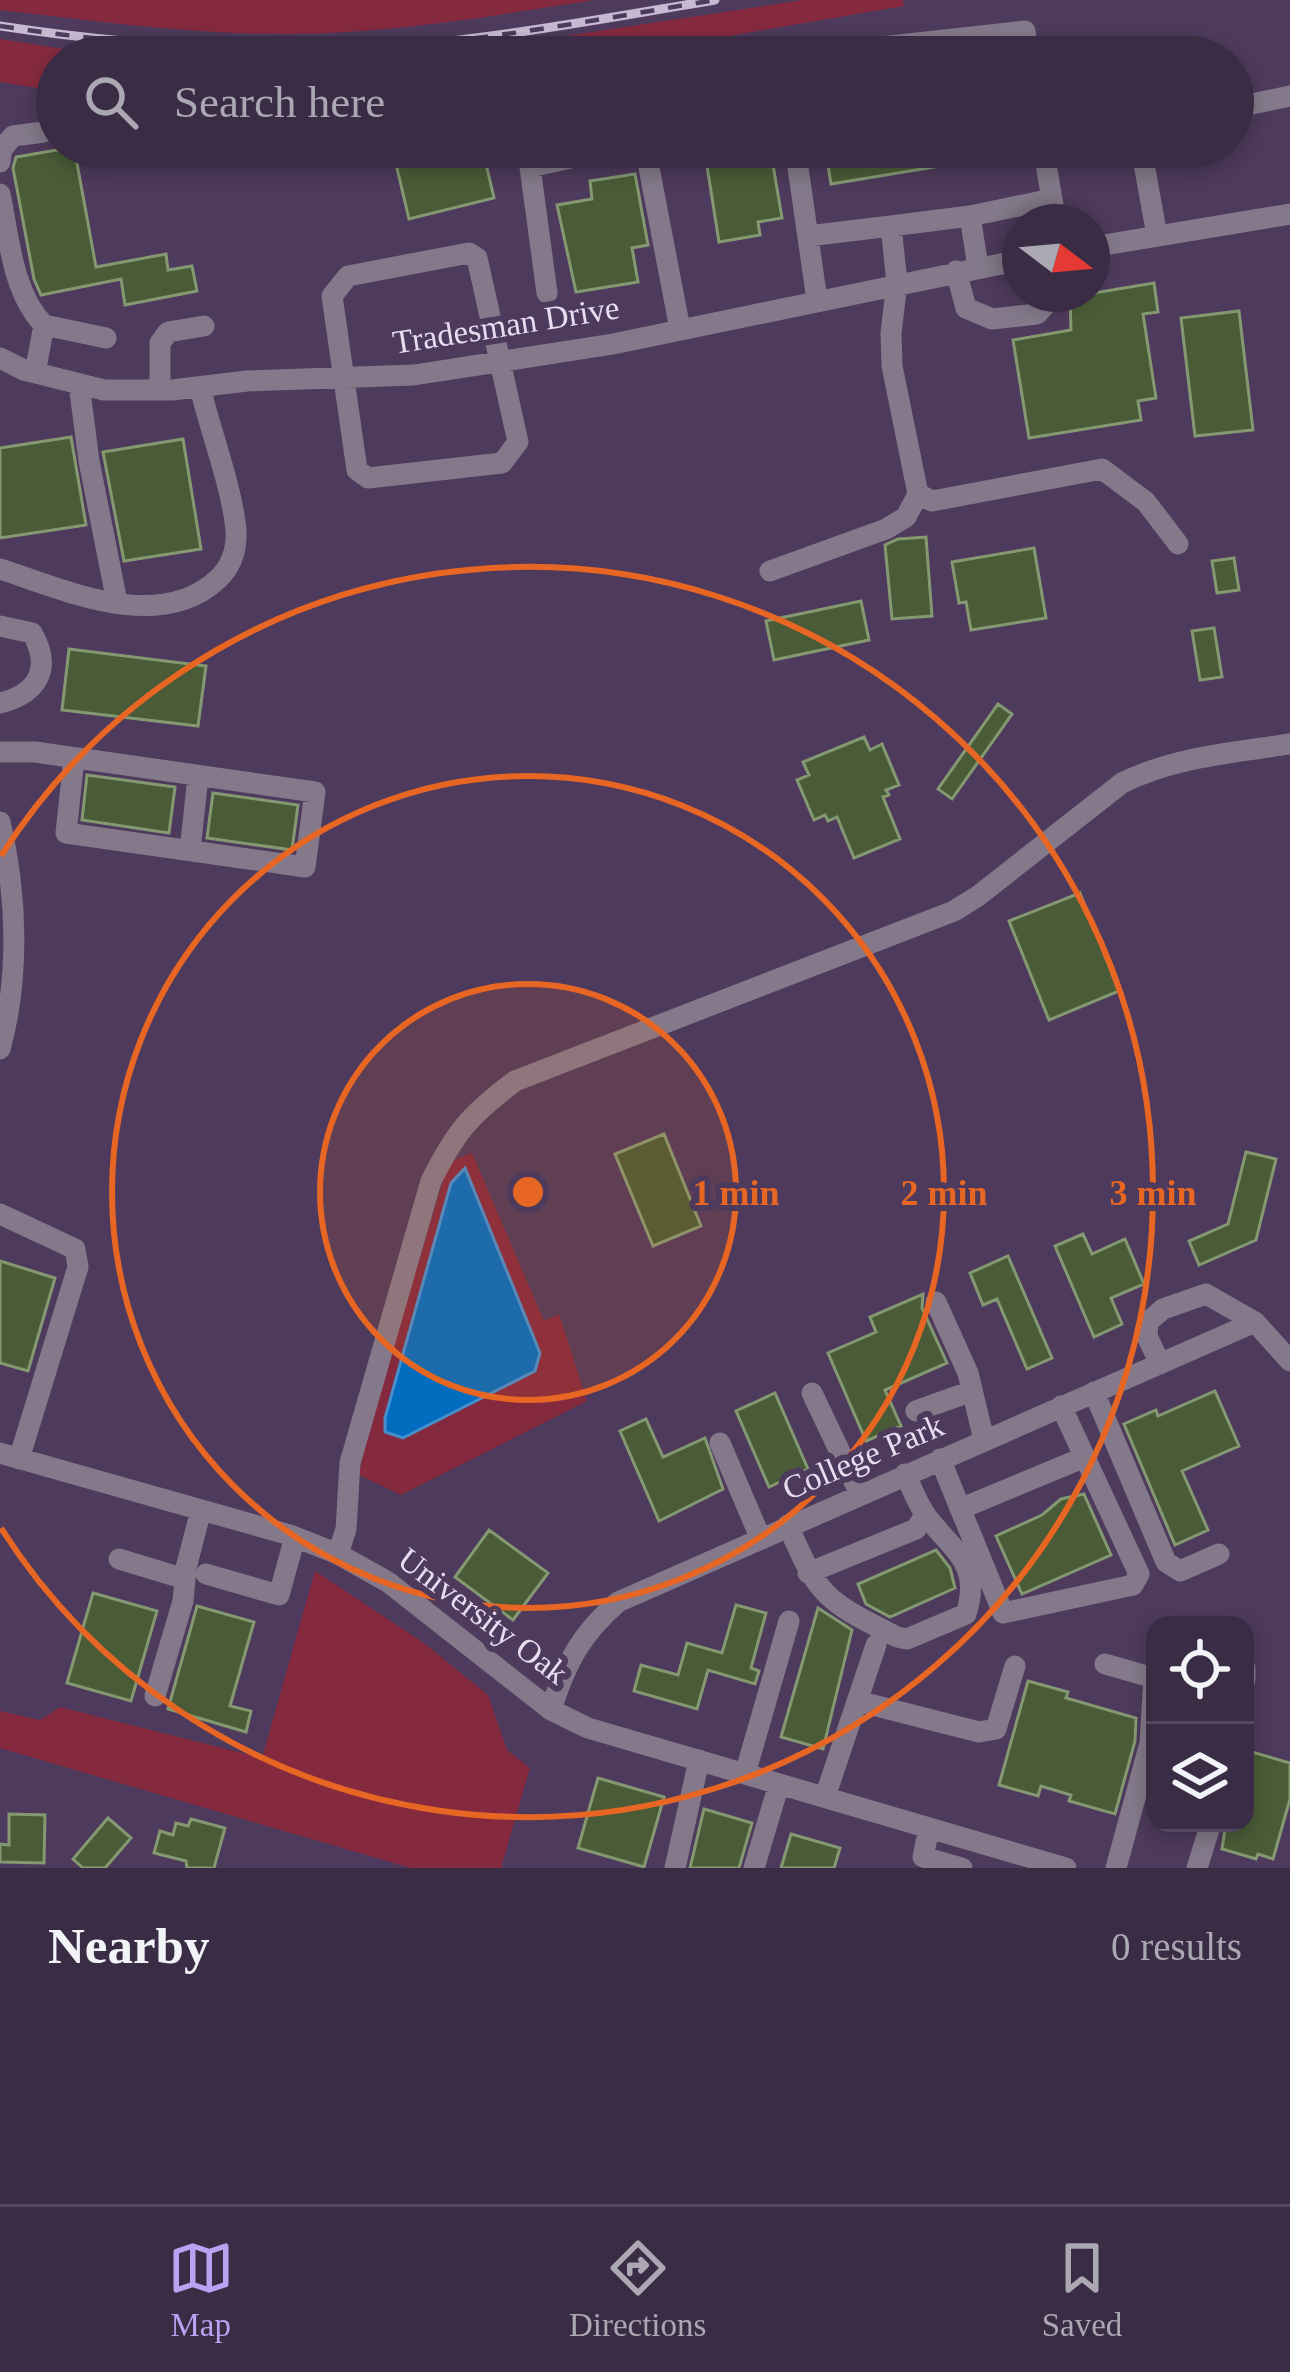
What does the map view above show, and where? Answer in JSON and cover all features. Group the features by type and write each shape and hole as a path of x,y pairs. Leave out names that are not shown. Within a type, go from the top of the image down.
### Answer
{"street":[{"path":"987,36 1025,32 1026,36"},
{"path":"1254,104 1290,96"},
{"path":"0,162 2,149 13,136 36,133"},
{"path":"530,168 547,293"},
{"path":"649,168 680,329"},
{"path":"797,168 817,300"},
{"path":"1047,168 1053,204"},
{"path":"1145,168 1157,236"},
{"path":"0,194 13,261 30,310 44,326 106,338"},
{"path":"808,236 1002,214"},
{"path":"1110,245 1290,214"},
{"path":"970,216 966,308 992,319 1039,312"},
{"path":"770,571 886,529 906,517 918,494 892,366 890,333 897,283 891,226"},
{"path":"469,254 477,258 502,361 518,442 502,463 368,478 357,470 332,296 348,277 469,254"},
{"name":"Tradesman Drive","path":"0,358 35,373 104,390 414,375 680,329 1002,263"},
{"path":"35,373 44,326"},
{"path":"160,390 160,343 168,332 204,326"},
{"path":"79,384 88,461 117,602"},
{"path":"0,569 137,607 179,602 207,590 231,566 236,532 200,387"},
{"path":"918,494 932,501 1102,469 1146,502 1178,544"},
{"path":"0,626 32,633 41,663 39,676 22,697 0,703"},
{"path":"338,1554 346,1529 350,1463 431,1180 472,1113 514,1082 954,910 1122,783 1148,770 1290,744"},
{"path":"0,752 17,750 315,791 305,867 66,833 74,759"},
{"path":"190,851 198,776"},
{"path":"0,822 13,875 13,955 0,1049"},
{"path":"0,1214 75,1249 78,1267 10,1456"},
{"path":"1160,1364 1147,1336 1148,1322 1178,1303 1206,1294 1255,1322 1290,1360"},
{"path":"936,1302 968,1373 984,1440"},
{"name":"College Park","path":"551,1710 564,1668 581,1637 618,1602 1255,1322"},
{"path":"916,1411 972,1390"},
{"path":"1094,1392 1166,1562 1180,1570 1219,1554"},
{"path":"812,1393 860,1494"},
{"path":"940,1459 1003,1613 1133,1585 1139,1574 1061,1406"},
{"path":"720,1443 760,1538"},
{"name":"University Oak","path":"10,1456 296,1537 338,1554 388,1582 551,1710 588,1728 929,1828 1027,1862 1066,1868"},
{"path":"960,1509 1085,1457"},
{"path":"788,1525 808,1573 832,1604 897,1637 907,1639 966,1614 974,1589 959,1549 926,1515 905,1474"},
{"path":"155,1696 183,1601 195,1577 201,1510"},
{"path":"808,1573 916,1529 926,1515"},
{"path":"119,1559 279,1595 296,1537"},
{"path":"745,1774 789,1621"},
{"path":"824,1797 876,1645"},
{"path":"1106,1664 1154,1678 1152,1724"},
{"path":"857,1701 979,1732 996,1729 1016,1666"},
{"path":"675,1868 699,1760"},
{"path":"1116,1868 1146,1760"},
{"path":"754,1868 779,1784"},
{"path":"929,1828 923,1857 962,1868"},
{"path":"1197,1868 1207,1832"}],"shaded area":[{"path":"0,0 594,0 400,27 284,34 177,29 0,10"},
{"path":"803,0 903,0 904,6 728,36 566,36"},
{"path":"0,39 36,45 36,88 0,82"},
{"path":"472,1153 544,1321 559,1314 587,1401 401,1495 359,1475 367,1435 446,1171 456,1159"},
{"path":"315,1571 424,1643 488,1695 507,1750 530,1768 501,1868 411,1868 0,1748 0,1711 40,1720 60,1707 262,1758"}],"water":[{"path":"465,1168 540,1353 535,1371 403,1438 385,1432 385,1418 451,1183"}],"building":[{"path":"36,154 36,168 78,168 96,267 166,254 168,270 192,266 197,291 125,305 121,279 41,295 13,168 16,157"},
{"path":"397,168 487,168 494,198 409,219"},
{"path":"707,168 774,168 782,218 758,222 760,235 719,242"},
{"path":"828,168 928,168 831,184"},
{"path":"635,174 648,245 632,248 638,282 576,292 557,205 592,199 590,181"},
{"path":"1154,283 1158,312 1143,314 1156,398 1138,401 1141,420 1029,438 1013,340 1071,330 1070,312 1110,312 1110,290"},
{"path":"1239,311 1253,430 1195,436 1181,318"},
{"path":"71,437 86,525 0,538 0,448"},
{"path":"183,439 201,549 124,561 103,452"},
{"path":"926,537 932,616 892,619 885,545"},
{"path":"1034,548 1046,618 971,630 966,602 959,603 952,562"},
{"path":"1234,558 1239,590 1217,593 1212,561"},
{"path":"861,601 869,640 774,660 766,621"},
{"path":"1214,628 1222,677 1200,680 1192,631"},
{"path":"69,649 206,666 198,726 62,710"},
{"path":"998,704 1012,714 952,799 938,789"},
{"path":"864,737 870,750 882,744 899,785 886,790 889,795 883,797 900,839 854,858 837,817 814,820 797,780 809,775 803,762"},
{"path":"87,775 175,787 169,833 82,820"},
{"path":"213,793 298,805 292,850 207,838"},
{"path":"1080,893 1119,991 1049,1020 1009,921"},
{"path":"664,1134 701,1226 653,1246 615,1154"},
{"path":"1246,1152 1276,1159 1256,1240 1199,1265 1189,1241 1228,1224"},
{"path":"1083,1234 1092,1254 1125,1239 1144,1284 1111,1298 1122,1324 1094,1337 1055,1246"},
{"path":"1008,1256 1052,1358 1027,1369 997,1299 983,1305 970,1273"},
{"path":"0,1261 55,1278 28,1371 0,1363"},
{"path":"923,1294 922,1308 947,1363 885,1390 901,1426 866,1441 828,1353 876,1332 870,1317"},
{"path":"1215,1391 1239,1446 1182,1471 1208,1530 1175,1545 1124,1424 1156,1410 1158,1416"},
{"path":"775,1393 808,1469 769,1487 736,1411"},
{"path":"646,1419 663,1457 705,1438 723,1489 659,1521 620,1431"},
{"path":"1084,1494 1111,1555 1022,1594 996,1536 1042,1515 1061,1499"},
{"path":"489,1530 548,1573 513,1620 455,1577"},
{"path":"936,1550 950,1568 955,1588 890,1617 866,1604 858,1584"},
{"path":"93,1593 157,1611 131,1701 67,1683"},
{"path":"736,1605 766,1613 751,1668 759,1671 755,1684 708,1670 697,1709 634,1691 641,1665 678,1675 687,1643 722,1653"},
{"path":"197,1606 254,1622 230,1706 251,1711 246,1732 168,1709"},
{"path":"818,1608 852,1630 823,1749 781,1737"},
{"path":"1028,1681 1068,1692 1066,1698 1136,1718 1135,1741 1115,1814 1069,1801 1071,1795 1041,1786 1038,1796 999,1785"},
{"path":"1254,1753 1290,1763 1290,1799 1273,1859 1222,1849 1225,1832 1254,1832"},
{"path":"598,1778 664,1797 644,1867 578,1848"},
{"path":"704,1809 752,1823 739,1868 690,1868"},
{"path":"9,1814 45,1815 44,1863 0,1862 0,1844 9,1845"},
{"path":"108,1818 131,1838 105,1868 83,1868 73,1859"},
{"path":"191,1819 225,1828 214,1868 187,1868 186,1861 154,1853 160,1831 173,1835 176,1823 188,1826"},
{"path":"791,1834 840,1848 834,1868 781,1868"}],"railway":[{"path":"492,36 715,0"},
{"path":"0,26 81,36"}]}
